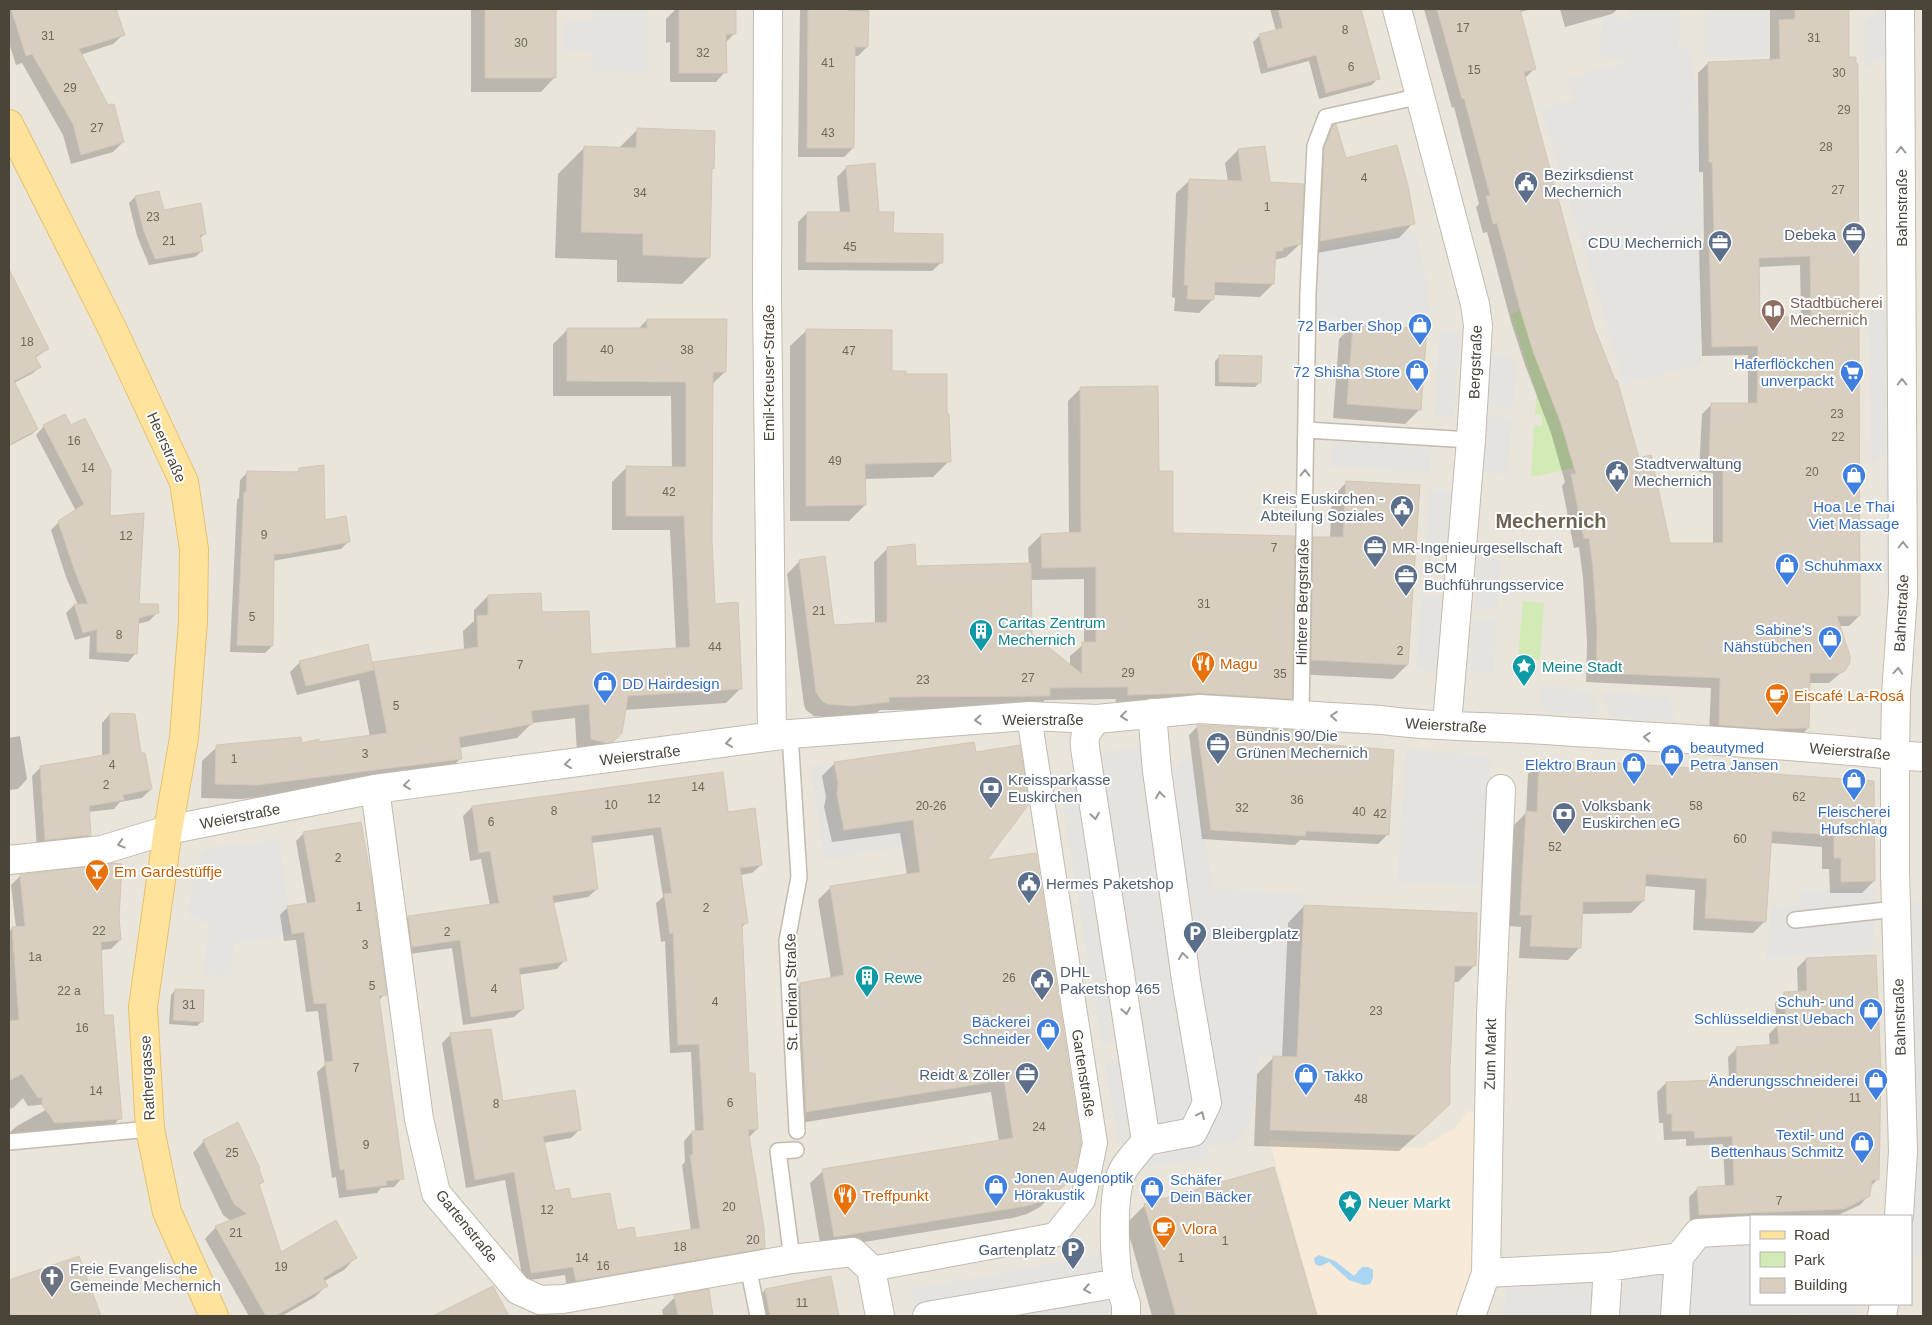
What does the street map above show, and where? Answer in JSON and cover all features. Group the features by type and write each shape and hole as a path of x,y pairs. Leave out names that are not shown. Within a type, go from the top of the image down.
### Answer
{"main road":[{"name":"Heerstraße","path":"9,124 111,326 184,482 194,549 193,621 184,738 168,830"},
{"name":"Rathergasse","path":"168,830 143,1008 150,1129 167,1212 214,1316"}],"street":[{"name":"Emil-Kreuser-Straße","path":"768,9 768,306 781,735"},
{"name":"Bergstraße","path":"1397,9 1475,304 1478,325 1471,440 1447,724"},
{"name":"Bahnstraße","path":"1899,1215 1903,1151 1896,909 1895,755 1896,695 1903,594 1900,9"},
{"name":"Weierstraße","path":"9,860 102,850 168,830 376,790 781,735 1029,716 1096,719 1200,709 1302,714 1382,720 1408,724 1447,724 1923,756"},
{"path":"1126,1316 1126,1304 1119,1284 1115,1263 1116,1204 1121,1174 1146,1141 1193,1132 1207,1103 1186,980 1156,771 1152,713"},
{"name":"Gartenstraße","path":"376,790 419,1119 436,1193 518,1290 540,1308 563,1298 792,1259 862,1260 1055,1235 1083,1200 1095,1144 1029,716"},
{"path":"1096,719 1086,732 1084,739 1146,1141"},
{"name":"Zum Markt","path":"1471,1316 1486,1273 1491,1014 1501,789"},
{"path":"1675,1316 1679,1257 1698,1233 1750,1230"},
{"path":"1486,1273 1608,1267 1679,1257"},
{"path":"862,1260 880,1316"},
{"path":"1606,1316 1608,1267"},
{"path":"927,1316 1119,1284"}],"lane":[{"name":"Hintere Bergstraße","path":"1302,714 1308,292 1315,146 1326,117 1421,96"},
{"path":"1306,430 1471,440"},
{"name":"St. Florian Straße","path":"781,735 799,877 787,941 797,1131"},
{"path":"1795,920 1896,909"},
{"path":"9,1142 150,1129"},
{"path":"792,1259 778,1152 796,1150"},
{"path":"748,1266 758,1316"}],"shaded area":[{"name":"Mechernich","path":"9,9 1923,9 1923,1316 9,1316"},
{"path":"592,9 648,9 647,73 591,72 591,51 564,51 565,20 592,21"},
{"path":"1629,9 1682,9 1678,48 1688,46 1699,98 1693,100 1703,140 1703,176 1698,179 1708,228 1702,230 1703,338 1701,339 1701,365 1625,384 1541,109 1574,100 1567,78 1626,62 1598,55 1604,14 1630,19"},
{"path":"1705,9 1769,9 1769,57 1705,57"},
{"path":"1881,9 1893,9 1892,52 1865,69 1865,21"},
{"path":"1883,70 1892,70 1893,248 1884,249"},
{"path":"1415,230 1426,279 1433,325 1315,317 1317,249"},
{"path":"1894,295 1894,447 1871,465 1869,313"},
{"path":"1440,330 1460,331 1454,417 1434,416"},
{"path":"1491,354 1513,356 1516,369 1513,408 1488,406"},
{"path":"1487,416 1512,418 1508,474 1483,472"},
{"path":"1333,442 1431,448 1430,473 1331,467"},
{"path":"1885,466 1895,467 1895,587 1885,587"},
{"path":"1430,489 1454,491 1449,557 1425,556"},
{"path":"1477,557 1501,559 1498,608 1474,607"},
{"path":"1422,596 1445,597 1440,672 1416,670"},
{"path":"1473,618 1497,619 1493,673 1469,671"},
{"path":"1538,686 1592,691 1600,716 1544,712"},
{"path":"1602,692 1669,697 1675,722 1609,717"},
{"name":"Bleibergplatz","path":"1142,748 1170,771 1191,754 1213,888 1304,893 1297,1057 1259,1055 1252,1119 1234,1143 1208,1146 1210,1158 1148,1167 1145,1155 1118,1142 1105,1064 1123,1061 1121,1042 1102,1045 1061,794 1079,768 1095,753"},
{"path":"1406,749 1485,755 1491,763 1486,887 1397,883"},
{"path":"830,763 842,833 904,823 909,846 825,860 810,766"},
{"path":"279,839 292,934 234,944 230,978 203,973 210,924 188,915 196,866 201,856 207,848"},
{"path":"1875,887 1873,951 1766,959 1771,906 1800,904 1801,890"},
{"path":"1910,902 1923,902 1923,1257 1912,1255 1915,1143"},
{"name":"Neuer Markt","path":"1469,1111 1482,1112 1475,1276 1461,1316 1318,1316 1269,1140 1421,1148 1455,1128"},
{"path":"1750,1241 1750,1305 1858,1305 1856,1316 1816,1316 1796,1313 1783,1316 1503,1316 1511,1261 1675,1256 1718,1243"},
{"name":"Gartenplatz","path":"1131,1249 1140,1316 916,1316 912,1289"}],"green space":[{"path":"1520,310 1574,468 1531,477 1534,425 1542,426 1542,415 1535,414 1537,395 1511,314"},
{"path":"1523,601 1544,603 1540,660 1518,658"}],"water":[{"path":"1319,1255 1335,1261 1354,1276 1362,1267 1368,1267 1373,1270 1373,1278 1370,1284 1364,1285 1349,1280 1329,1262 1320,1266 1315,1264 1314,1258"}],"building":[{"path":"11,9 116,9 125,35 79,49 108,105 114,104 124,142 81,155 73,124 32,54 26,56"},
{"path":"485,9 556,9 556,78 485,78"},
{"path":"679,9 736,9 736,34 726,34 727,73 679,73"},
{"path":"808,9 869,11 868,47 855,47 854,148 807,148"},
{"path":"1278,9 1361,9 1380,79 1326,93 1316,55 1268,68 1259,34 1283,28"},
{"path":"1437,9 1520,9 1536,69 1524,72 1576,265 1594,327 1615,380 1617,380 1639,458 1651,455 1670,543 1723,543 1723,463 1709,462 1711,403 1757,403 1758,346 1712,347 1709,235 1714,235 1712,162 1709,162 1708,62 1780,59 1779,20 1795,19 1795,9 1849,9 1849,57 1856,57 1856,63 1858,64 1860,616 1837,616 1850,656 1850,662 1845,671 1840,673 1810,673 1809,728 1773,729 1719,725 1720,678 1596,673 1597,630 1593,568 1589,538 1584,539 1571,474 1576,474 1561,423 1534,354 1497,223 1493,224 1486,196 1490,195 1464,98 1462,99","holes":["1810,256 1811,317 1760,317 1759,258"]},
{"path":"1336,124 1346,158 1397,145 1408,186 1415,224 1320,241 1324,148 1333,125"},
{"path":"637,128 715,131 714,169 712,168 710,258 643,255 643,234 581,232 584,146 636,148"},
{"path":"1265,146 1270,182 1304,184 1301,244 1283,248 1283,251 1276,251 1274,284 1215,282 1214,300 1187,299 1188,285 1184,285 1189,179 1242,181 1238,149"},
{"path":"875,163 879,212 894,212 893,233 943,234 943,263 806,262 807,212 850,212 846,166"},
{"path":"159,191 164,210 201,203 206,234 200,235 203,251 155,259 143,229 135,196"},
{"path":"9,269 49,349 35,356 41,367 14,381 38,429 9,445"},
{"path":"647,319 727,319 726,372 713,372 712,541 715,604 738,602 742,689 628,696 622,733 613,742 607,743 591,739 589,704 531,711 533,724 459,737 462,759 257,785 215,784 216,745 301,737 302,743 319,739 319,742 387,733 373,662 478,647 477,616 488,615 488,595 541,593 542,612 589,611 591,654 690,647 684,516 626,516 626,466 686,467 686,382 567,381 567,328 647,328"},
{"path":"1353,324 1427,329 1421,410 1347,404"},
{"path":"806,329 892,330 892,371 906,371 907,374 947,374 947,414 949,414 951,462 865,464 866,505 806,506"},
{"path":"1219,355 1262,356 1261,383 1219,382"},
{"path":"1158,386 1159,471 1173,471 1173,533 1295,536 1292,699 1201,693 1128,695 1128,687 1050,688 1050,696 889,697 889,702 853,706 827,704 822,701 816,692 799,560 825,556 834,625 887,622 887,547 915,544 916,566 1031,563 1032,634 1082,674 1082,642 1096,642 1096,567 1042,568 1041,534 1081,532 1080,387"},
{"path":"65,414 71,425 85,418 111,470 110,516 144,513 139,604 158,604 159,613 139,618 137,654 97,652 97,629 83,633 74,604 88,604 58,521 84,504 43,425"},
{"path":"324,465 325,520 346,516 350,542 285,554 274,554 273,646 237,645 244,492 246,492 247,471 299,472 299,468"},
{"path":"1346,481 1420,485 1408,665 1311,660 1313,537 1343,537"},
{"path":"368,644 374,670 306,686 299,661"},
{"path":"110,713 135,714 141,753 145,753 152,789 123,795 124,800 89,806 91,835 45,840 40,766 110,754"},
{"path":"1197,725 1294,730 1294,742 1394,750 1389,835 1306,831 1305,836 1211,830"},
{"path":"974,742 976,752 1020,745 1029,804 987,860 1036,853 1081,1143 1076,1167 1065,1185 1041,1202 834,1237 822,1169 1013,1138 1004,1080 806,1112 800,983 844,975 830,886 920,872 913,820 844,830 837,794 838,783 834,762"},
{"path":"1539,760 1590,763 1590,761 1874,781 1875,881 1841,882 1841,858 1834,858 1834,835 1772,831 1766,922 1705,918 1707,879 1646,874 1644,901 1583,902 1581,948 1530,946 1532,915 1520,915 1526,811 1537,812"},
{"path":"723,772 728,812 755,808 762,865 740,868 748,923 742,924 749,1073 755,1073 758,1129 748,1130 764,1228 765,1248 576,1281 573,1267 531,1273 514,1172 475,1180 450,1033 491,1029 503,1101 575,1090 581,1130 543,1136 555,1191 569,1188 571,1199 610,1193 617,1230 634,1227 636,1238 700,1228 690,1155 693,1155 692,1131 704,1130 699,1044 678,1045 673,933 670,934 664,894 672,893 661,827 591,836 598,889 552,896 567,961 519,968 524,1009 471,1017 460,940 412,947 408,916 499,903 490,851 479,853 472,806"},
{"path":"361,822 371,878 387,995 379,996 404,1179 386,1181 387,1185 347,1190 344,1169 340,1170 325,1062 333,1061 326,1003 314,1004 304,932 292,934 287,906 316,902 303,832"},
{"path":"112,863 122,864 119,918 121,940 101,942 104,1015 113,1015 122,1119 55,1123 42,1105 42,1097 38,1098 22,1074 9,1081 9,1021 19,1020 12,927 25,926 20,875"},
{"path":"1304,905 1477,913 1476,966 1455,966 1450,1104 1417,1135 1270,1130 1273,1056 1297,1057"},
{"path":"1876,955 1881,1071 1879,1180 1872,1180 1870,1196 1844,1209 1699,1215 1697,1187 1734,1185 1732,1136 1695,1138 1694,1131 1672,1131 1672,1114 1667,1114 1666,1082 1737,1079 1736,1047 1779,1044 1777,1024 1786,1024 1784,992 1807,991 1806,958"},
{"path":"175,989 204,990 203,1022 173,1020"},
{"path":"238,1122 260,1168 264,1182 259,1184 281,1252 336,1220 357,1258 323,1278 328,1286 275,1316 266,1316 215,1226 247,1214 234,1204 203,1140"},
{"path":"1274,1167 1317,1316 1176,1316 1144,1204"},
{"name":"Freie Evangelische Gemeinde Mechernich","path":"79,1256 101,1316 9,1316 9,1280"},
{"path":"831,1276 839,1316 770,1316 765,1289"},
{"path":"493,1286 509,1316 433,1316"},
{"path":"709,1289 713,1316 678,1316 674,1295"}],"place":[{"name":"Bezirksdienst Mechernich","path":"1526,204"},
{"name":"Debeka","path":"1854,255"},
{"name":"CDU Mechernich","path":"1720,263"},
{"name":"Stadtbücherei Mechernich","path":"1773,332"},
{"name":"72 Barber Shop","path":"1420,346"},
{"name":"72 Shisha Store","path":"1417,392"},
{"name":"Haferflöckchen unverpackt","path":"1852,393"},
{"name":"Stadtverwaltung Mechernich","path":"1617,493"},
{"name":"Hoa Le Thai Viet Massage","path":"1854,496"},
{"name":"Kreis Euskirchen - Abteilung Soziales","path":"1402,528"},
{"name":"MR-Ingenieurgesellschaft","path":"1375,568"},
{"name":"Schuhmaxx","path":"1787,586"},
{"name":"BCM Buchführungsservice","path":"1406,597"},
{"name":"Caritas Zentrum Mechernich","path":"981,652"},
{"name":"Sabine's Nähstübchen","path":"1830,659"},
{"name":"Magu","path":"1203,684"},
{"name":"Meine Stadt","path":"1524,687"},
{"name":"DD Hairdesign","path":"605,704"},
{"name":"Eiscafé La-Rosá","path":"1777,716"},
{"name":"Bündnis 90/Die Grünen Mechernich","path":"1218,765"},
{"name":"beautymed Petra Jansen","path":"1672,777"},
{"name":"Elektro Braun","path":"1634,785"},
{"name":"Fleischerei Hufschlag","path":"1854,801"},
{"name":"Kreissparkasse Euskirchen","path":"991,809"},
{"name":"Volksbank Euskirchen eG","path":"1564,835"},
{"name":"Em Gardestüffje","path":"97,892"},
{"name":"Hermes Paketshop","path":"1029,904"},
{"name":"Bleibergplatz","path":"1195,954"},
{"name":"Rewe","path":"867,998"},
{"name":"DHL Paketshop 465","path":"1042,1001"},
{"name":"Schuh- und Schlüsseldienst Uebach","path":"1871,1031"},
{"name":"Bäckerei Schneider","path":"1048,1051"},
{"name":"Reidt & Zöller","path":"1027,1095"},
{"name":"Takko","path":"1306,1096"},
{"name":"Änderungsschneiderei","path":"1876,1101"},
{"name":"Textil- und Bettenhaus Schmitz","path":"1862,1164"},
{"name":"Jonen Augenoptik Hörakustik","path":"996,1207"},
{"name":"Schäfer Dein Bäcker","path":"1152,1209"},
{"name":"Treffpunkt","path":"845,1216"},
{"name":"Neuer Markt","path":"1350,1223"},
{"name":"Vlora","path":"1164,1249"},
{"name":"Gartenplatz","path":"1073,1270"},
{"name":"Freie Evangelische Gemeinde Mechernich","path":"52,1298"}],"district":[{"name":"Mechernich","path":"1551,521"}]}
